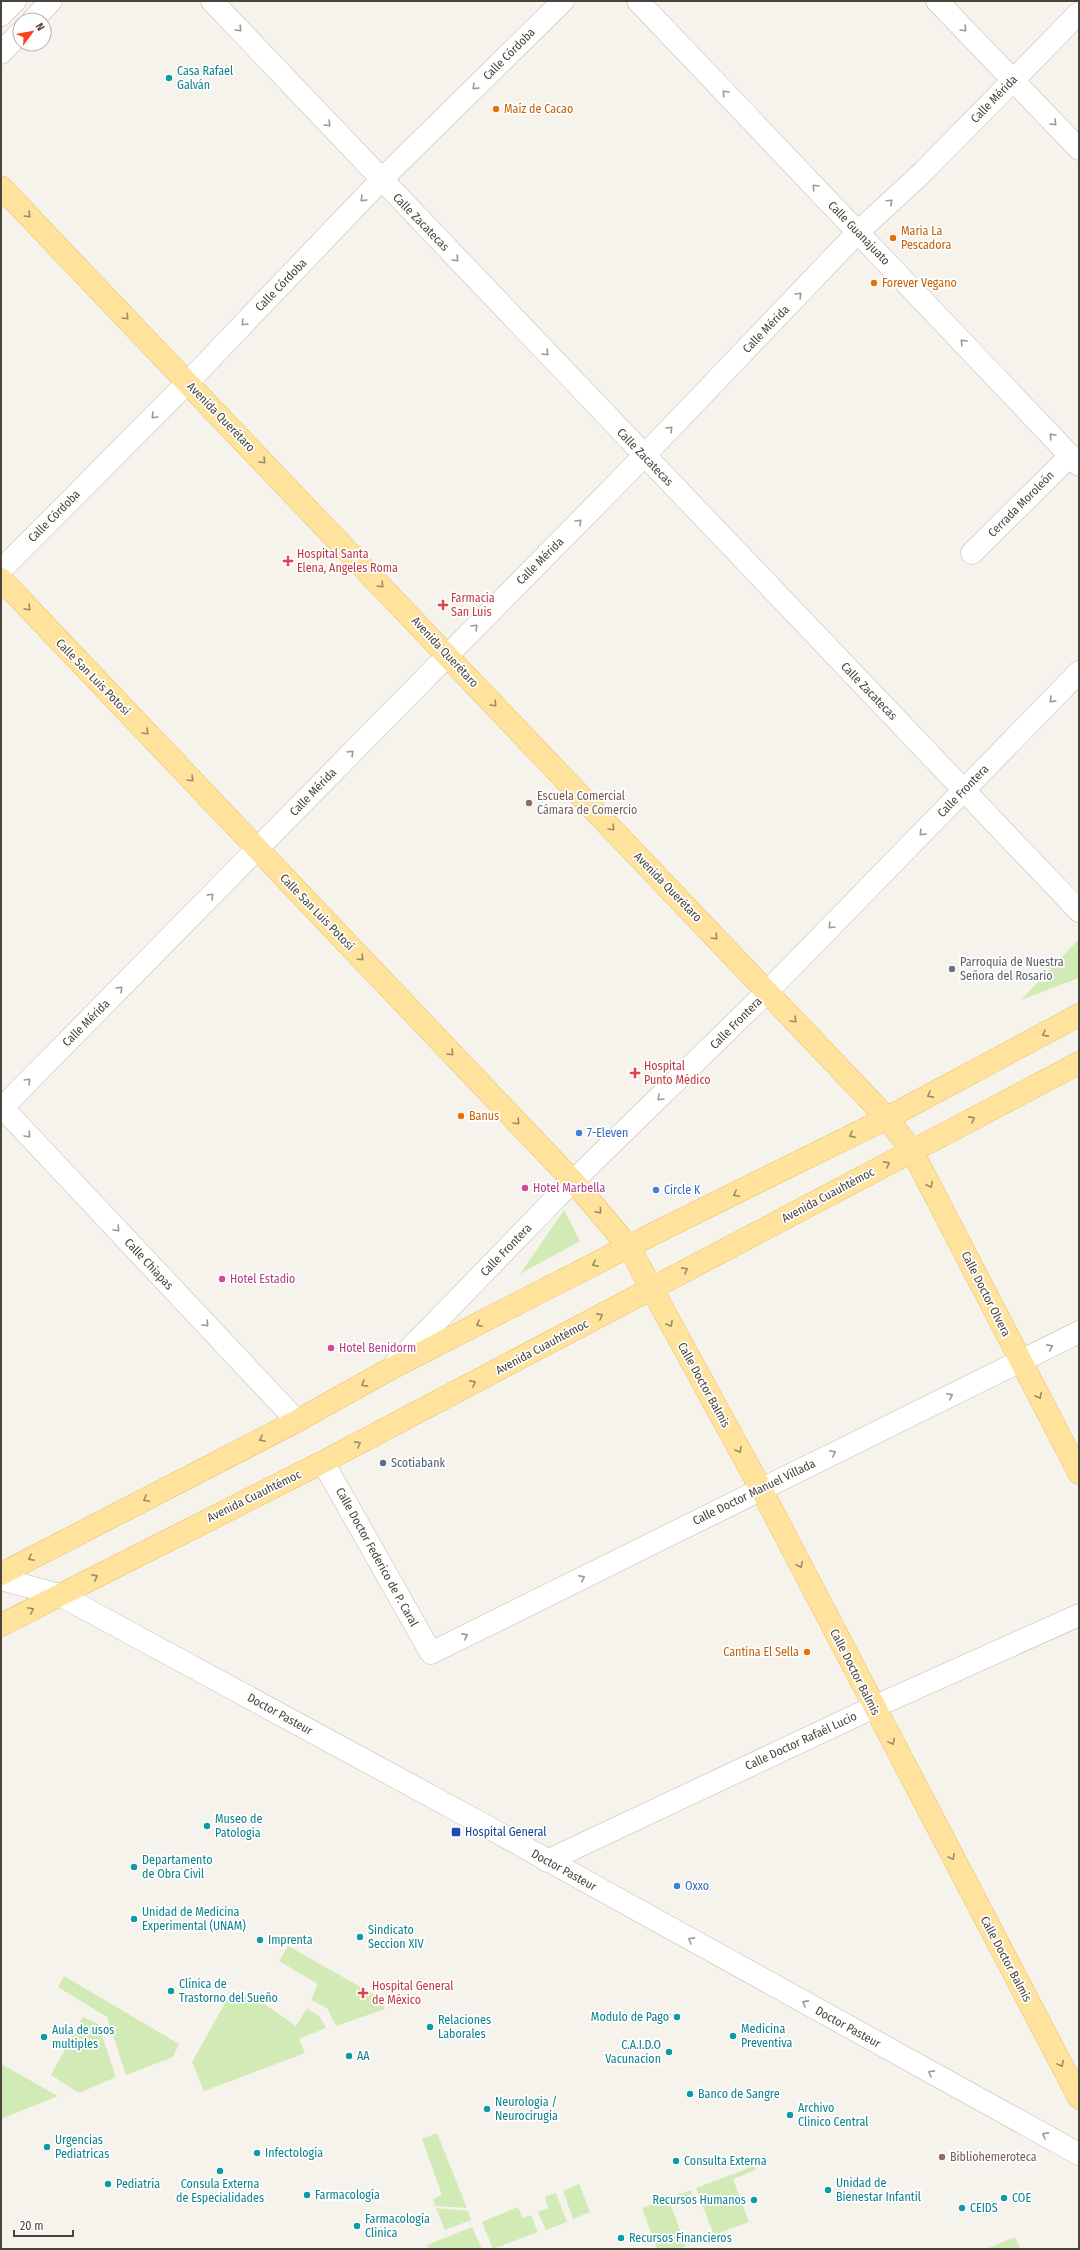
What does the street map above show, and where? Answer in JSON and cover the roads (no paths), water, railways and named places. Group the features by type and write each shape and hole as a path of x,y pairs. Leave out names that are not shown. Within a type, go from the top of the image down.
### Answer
{"main road":[{"name":"Avenida Querétaro","path":"1,187 887,1118"},
{"name":"Calle San Luis Potosí","path":"1,580 574,1182 630,1246"},
{"path":"1,1574 297,1421 390,1369 630,1246 887,1118 1079,1015"},
{"name":"Avenida Cuauhtémoc","path":"1,1625 323,1462 1079,1063"},
{"name":"Calle Doctor Olvera","path":"887,1118 912,1151 1079,1473"},
{"name":"Calle Doctor Balmis","path":"630,1246 651,1289 761,1489 1079,2098"}],"street":[{"path":"1,15 15,1"},
{"path":"41,12 51,1"},
{"name":"Calle Zacatecas","path":"212,1 1079,911"},
{"name":"Calle Córdoba","path":"1,570 188,382 381,180 563,1"},
{"name":"Calle Guanajuato","path":"638,1 1075,460"},
{"path":"937,1 1079,149"},
{"name":"Calle Mérida","path":"2,1108 644,456 858,232 923,172 1079,13"},
{"path":"1,53 12,41"},
{"name":"Cerrada Moroleón","path":"972,553 1075,460"},
{"name":"Calle Frontera","path":"390,1369 574,1182 767,991 1079,672"},
{"name":"Calle Chiapas","path":"2,1108 297,1421"},
{"name":"Calle Doctor Manuel Villada","path":"430,1653 1079,1332"},
{"name":"Calle Doctor Federico de P. Caral","path":"323,1462 430,1653"},
{"name":"Doctor Pasteur","path":"1,1578 60,1595 1079,2154"},
{"name":"Calle Doctor Rafaél Lucio","path":"547,1861 874,1707 1079,1615"}],"place":[{"name":"Casa Rafael Galván","path":"169,78"},
{"name":"Maíz de Cacao","path":"496,109"},
{"name":"Maria La Pescadora","path":"893,238"},
{"name":"Forever Vegano","path":"874,283"},
{"name":"Hospital Santa Elena, Angeles Roma","path":"288,561"},
{"name":"Farmacia San Luis","path":"443,605"},
{"name":"Escuela Comercial Cámara de Comercio","path":"529,803"},
{"name":"Parroquia de Nuestra Señora del Rosario","path":"952,969"},
{"name":"Hospital Punto Médico","path":"635,1073"},
{"name":"Banus","path":"461,1116"},
{"name":"7-Eleven","path":"579,1133"},
{"name":"Hotel Marbella","path":"525,1188"},
{"name":"Circle K","path":"656,1190"},
{"name":"Hotel Estadio","path":"222,1279"},
{"name":"Hotel Benidorm","path":"331,1348"},
{"name":"Scotiabank","path":"383,1463"},
{"name":"Cantina El Sella","path":"807,1652"},
{"name":"Museo de Patologia","path":"207,1826"},
{"name":"Hospital General","path":"456,1832"},
{"name":"Departamento de Obra Civil","path":"134,1867"},
{"name":"Oxxo","path":"677,1886"},
{"name":"Unidad de Medicina Experimental (UNAM)","path":"134,1919"},
{"name":"Sindicato Seccion XIV","path":"360,1937"},
{"name":"Imprenta","path":"260,1940"},
{"name":"Clínica de Trastorno del Sueño","path":"171,1991"},
{"name":"Hospital General de México","path":"363,1993"},
{"name":"Modulo de Pago","path":"677,2017"},
{"name":"Relaciones Laborales","path":"430,2027"},
{"name":"Medicina Preventiva","path":"733,2036"},
{"name":"Aula de usos multiples","path":"44,2037"},
{"name":"C.A.I.D.O Vacunacion","path":"669,2052"},
{"name":"AA","path":"349,2056"},
{"name":"Banco de Sangre","path":"690,2094"},
{"name":"Neurologia / Neurocirugia","path":"487,2109"},
{"name":"Archivo Clinico Central","path":"790,2115"},
{"name":"Urgencias Pediatricas","path":"47,2147"},
{"name":"Infectología","path":"257,2153"},
{"name":"Bibliohemeroteca","path":"942,2157"},
{"name":"Consulta Externa","path":"676,2161"},
{"name":"Consula Externa de Especialidades","path":"220,2171"},
{"name":"Pediatría","path":"108,2184"},
{"name":"Unidad de Bienestar Infantil","path":"828,2190"},
{"name":"Farmacología","path":"307,2195"},
{"name":"COE","path":"1004,2198"},
{"name":"Recursos Humanos","path":"754,2200"},
{"name":"CEIDS","path":"962,2208"},
{"name":"Farmacología Clinica","path":"357,2226"},
{"name":"Recursos Financieros","path":"621,2238"}]}
